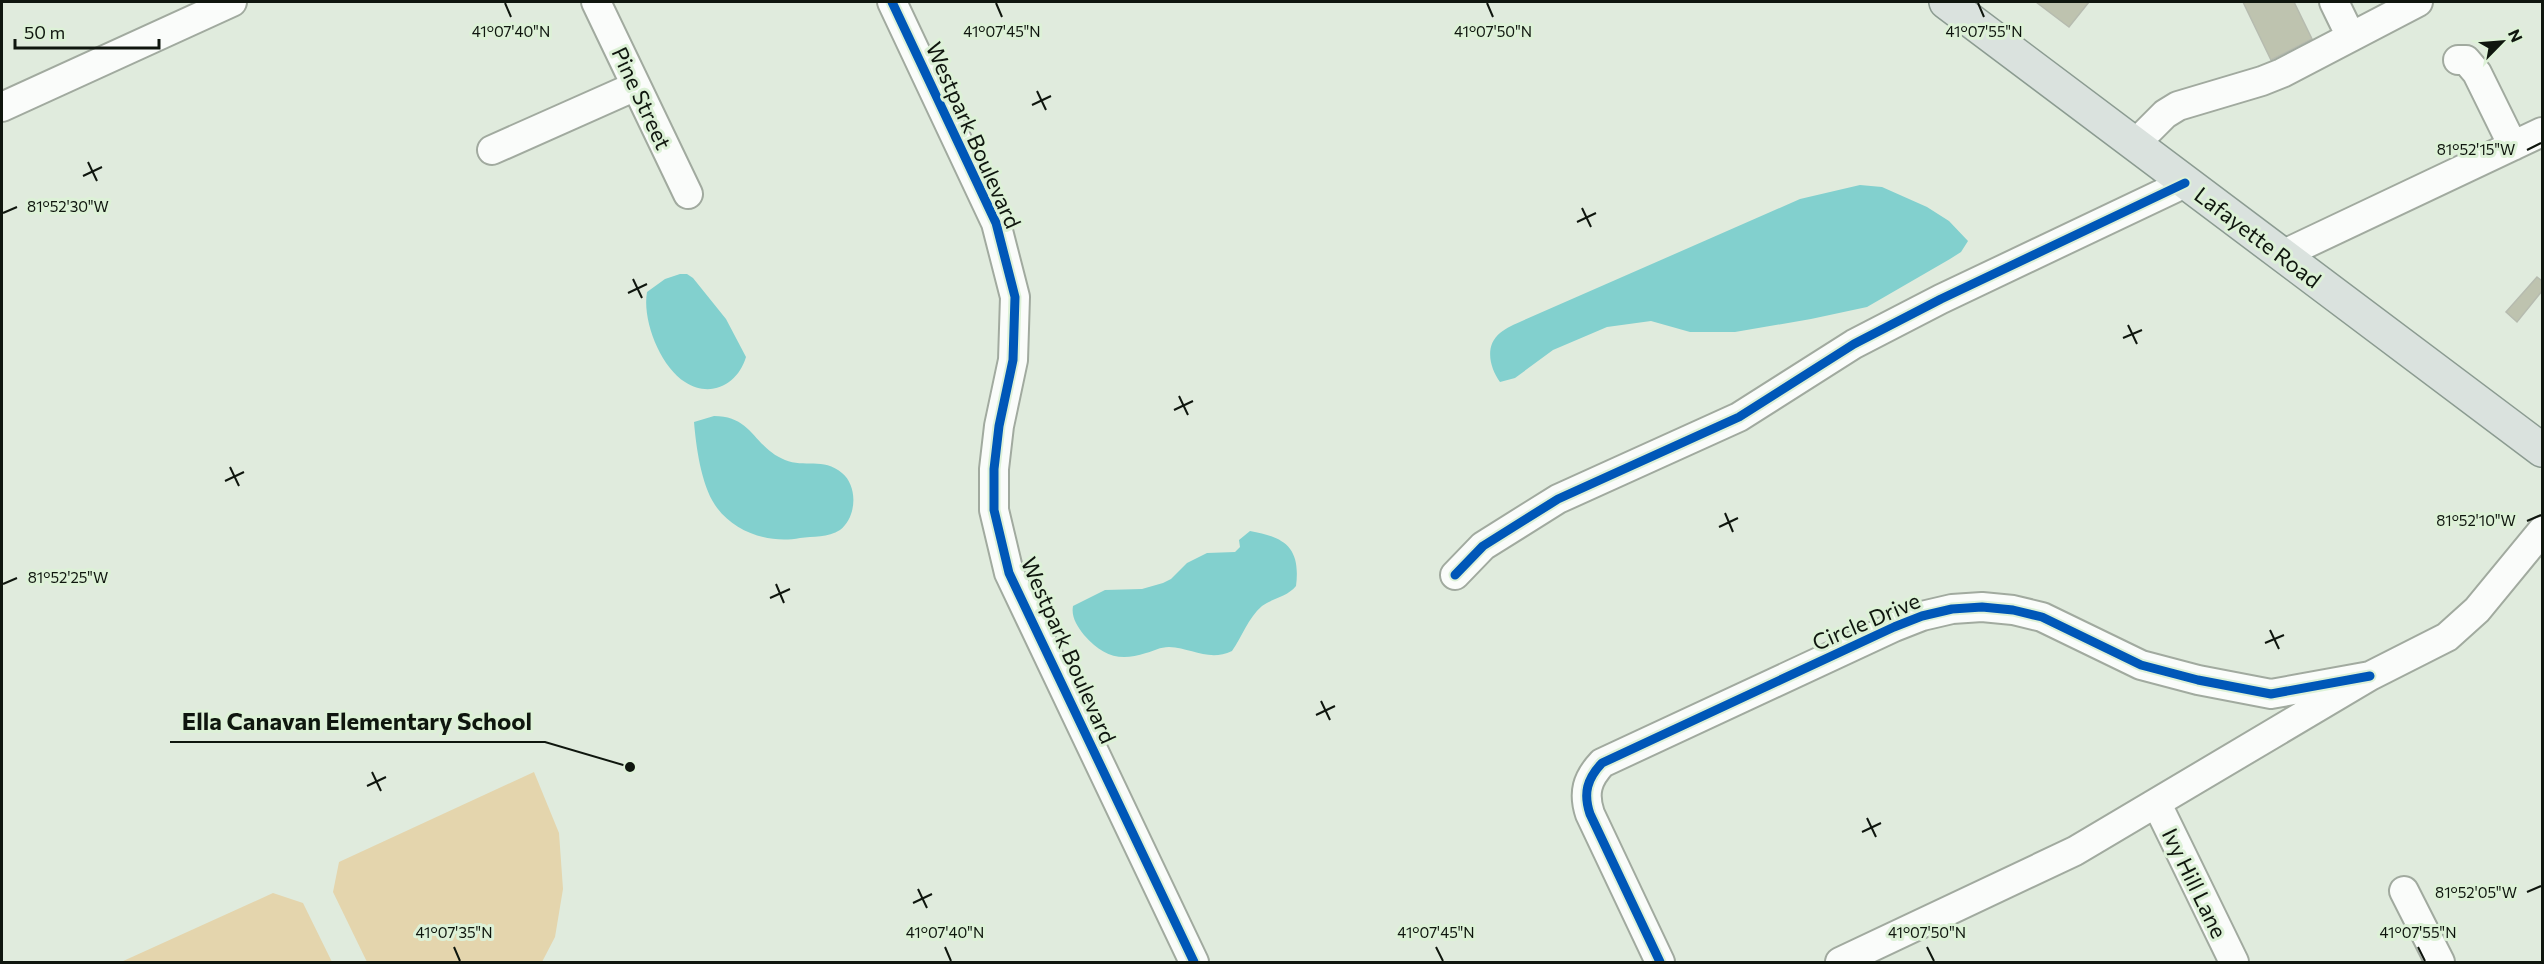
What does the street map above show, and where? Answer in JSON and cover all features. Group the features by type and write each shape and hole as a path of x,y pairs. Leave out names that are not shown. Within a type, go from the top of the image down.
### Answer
{"main road":[{"name":"Lafayette Road","path":"1946,2 2134,145 2541,447"}],"street":[{"path":"2,107 231,2"},
{"name":"Pine Street","path":"596,2 688,195"},
{"name":"Westpark Boulevard","path":"892,2 996,223 1015,297 1013,360 999,426 994,469 994,510 1009,573 1194,963"},
{"path":"2334,2 2351,36"},
{"path":"2134,145 2165,114 2178,106 2262,81 2418,2"},
{"path":"2457,60 2466,60 2477,73 2513,146"},
{"path":"492,150 636,86"},
{"path":"2282,255 2542,132"},
{"path":"1455,575 1483,546 1558,499 1739,417 1854,344 1941,299 2185,183"},
{"name":"Circle Drive","path":"1840,963 2075,851 2370,676 2447,637 2477,610 2542,531"},
{"name":"Circle Drive","path":"1660,962 1590,814 1586,801 1587,786 1592,773 1602,763 1894,627 1922,616 1952,609 1982,607 2013,610 2042,617 2141,665 2198,680 2271,694 2370,676"},
{"name":"Ivy Hill Lane","path":"2157,804 2234,963"},
{"path":"2404,891 2440,963"}],"shaded area":[{"path":"534,772 559,833 563,889 555,937 542,962 367,962 333,892 339,862"},
{"path":"273,893 303,903 332,962 121,962"}],"water":[{"path":"1860,185 1882,187 1927,207 1949,221 1968,241 1961,252 1867,307 1735,332 1690,332 1651,321 1607,327 1553,350 1515,378 1500,382 1496,376 1490,357 1492,344 1500,333 1511,326 1800,199"},
{"path":"687,274 693,278 726,319 746,357 737,375 714,389 695,387 676,375 661,354 650,329 647,316 647,292 665,279"},
{"path":"714,416 737,421 766,448 785,460 828,465 842,473 853,493 852,510 846,524 831,534 776,539 753,534 732,522 715,505 710,496 698,453 694,422"},
{"path":"1250,531 1262,533 1288,546 1296,562 1296,586 1288,593 1266,603 1257,611 1232,651 1208,655 1169,647 1136,656 1120,657 1098,648 1077,625 1073,606 1105,590 1142,589 1163,583 1171,579 1187,563 1207,553 1235,552 1240,547 1239,540"}],"building":[{"path":"2036,2 2089,2 2069,27"},
{"path":"2243,2 2294,2 2312,39 2271,60"},
{"path":"2537,277 2542,281 2542,291 2517,322 2506,312"}],"cycle path":[{"path":"892,2 996,223 1015,297 1013,360 999,426 994,469 994,510 1009,573 1194,962"},
{"path":"1455,575 1483,546 1558,499 1739,417 1854,344 1941,299 2185,183"},
{"path":"1660,962 1590,814 1587,793 1590,781 1597,769 1602,763 1894,627 1922,616 1952,609 1982,607 2013,610 2042,617 2141,665 2198,680 2271,694 2370,676"}],"place":[{"name":"Ella Canavan Elementary School","path":"630,767"}]}
